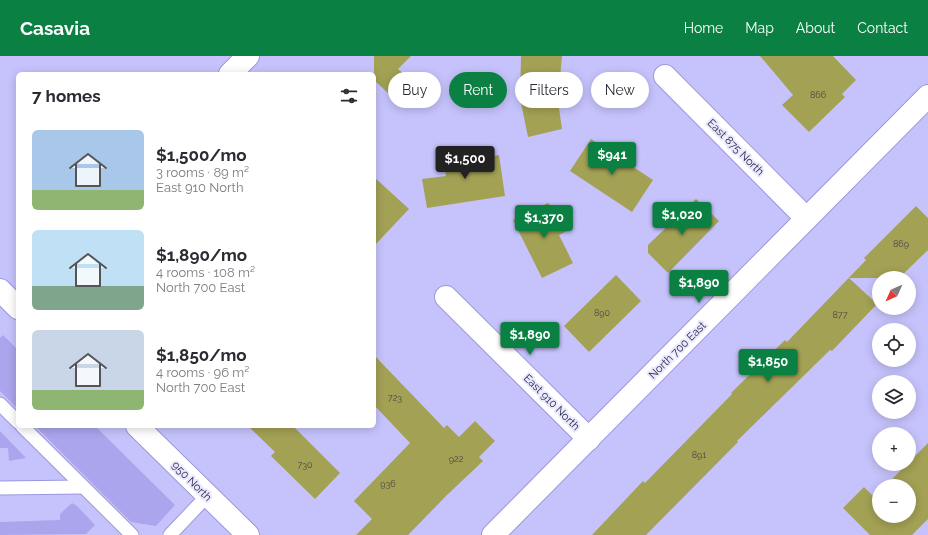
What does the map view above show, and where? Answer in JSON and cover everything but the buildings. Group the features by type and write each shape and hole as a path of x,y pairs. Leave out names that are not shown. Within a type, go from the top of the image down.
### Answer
{"street":[{"path":"232,72 248,56"},
{"name":"East 875 North","path":"665,76 806,218"},
{"name":"North 700 East","path":"493,535 928,96"},
{"name":"East 910 North","path":"446,297 589,439"},
{"name":"950 North","path":"139,428 248,535"}],"lane":[{"path":"0,404 16,420"},
{"path":"24,428 132,535"},
{"path":"0,488 83,487"},
{"path":"170,535 208,496"}],"shaded area":[{"path":"3,335 16,348 16,407 0,391 0,338"},
{"path":"37,428 97,428 175,505 156,526 131,522"},
{"path":"0,431 26,458 9,461 8,448 0,448"},
{"path":"72,503 77,506 95,525 86,534 0,535 0,522 60,520 60,514"}]}
